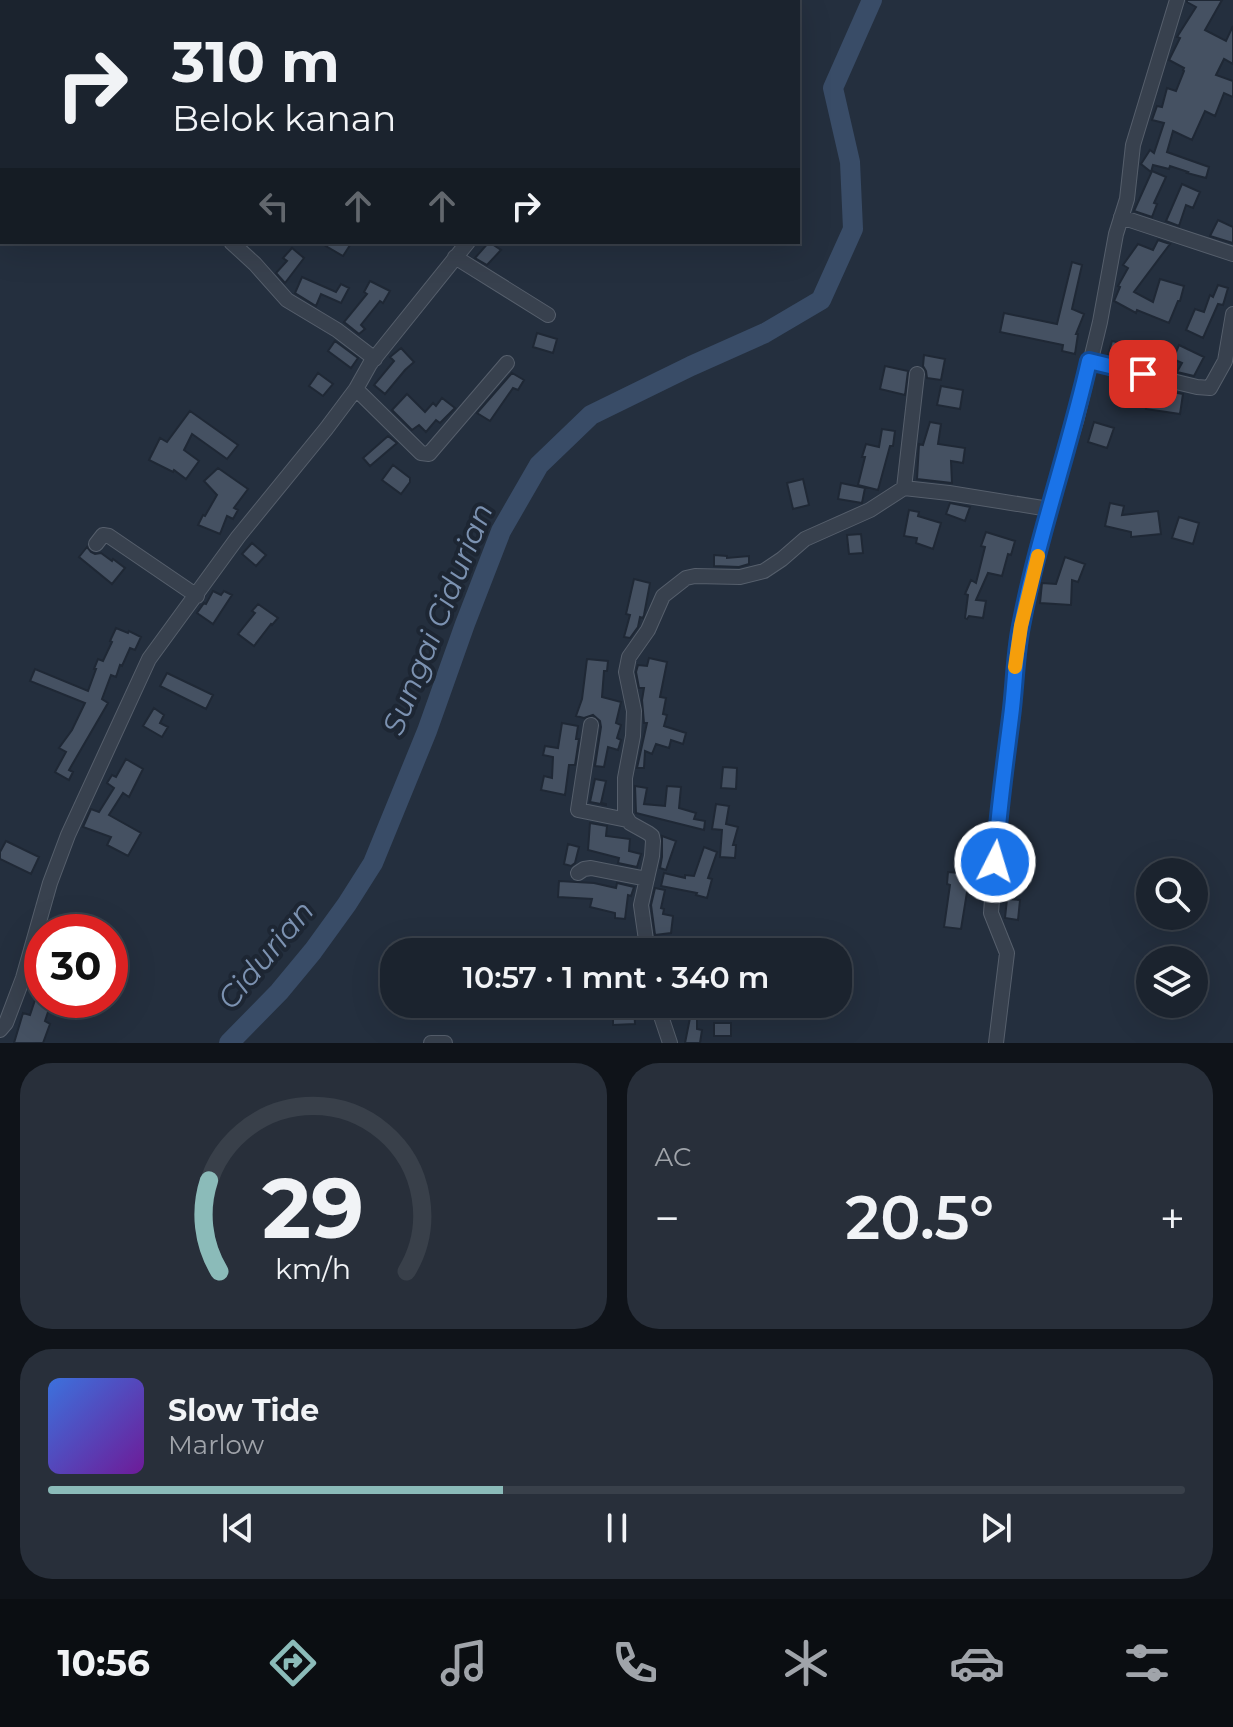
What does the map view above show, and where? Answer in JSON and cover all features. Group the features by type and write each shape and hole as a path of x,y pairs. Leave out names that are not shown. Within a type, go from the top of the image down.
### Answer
{"street":[{"path":"996,1043 1007,953 991,913 1021,626 1100,322 1107,278 1127,199 1133,145 1177,0"},
{"path":"1121,217 1233,254"},
{"path":"233,244 287,300 337,330 375,359"},
{"path":"0,1030 6,1023 23,978 50,883 68,835 149,659 238,537 326,429 375,359 466,244"},
{"path":"455,257 548,315"},
{"path":"1089,361 1210,388 1225,361 1233,314"},
{"path":"356,389 425,455 507,363"},
{"path":"904,488 917,374"},
{"path":"627,820 625,778 634,711 626,672 629,657 648,630 663,596 686,578 740,577 764,571 805,539 870,510 904,488 1049,509"},
{"path":"96,544 103,535 109,536 197,596"},
{"path":"591,725 578,810 627,820 652,836 653,850 641,909 646,938"},
{"path":"578,873 591,868 647,879"},
{"path":"662,1018 670,1043"},
{"path":"431,1043 445,1043"}],"building":[{"path":"1187,0 1222,0 1205,30 1226,41 1233,26 1233,64 1224,59 1216,75 1233,81 1233,97 1224,93 1215,116 1205,111 1192,140 1173,131 1167,152 1209,167 1206,178 1170,166 1169,169 1153,165 1151,172 1141,164 1150,150 1154,153 1164,123 1152,120 1157,106 1162,107 1167,88 1176,91 1184,71 1184,68 1169,60 1180,38 1177,37 1196,7"},
{"path":"1152,171 1166,177 1154,203 1157,204 1152,217 1134,211"},
{"path":"1182,184 1200,192 1193,208 1186,205 1179,226 1166,221"},
{"path":"1218,220 1233,227 1233,243 1210,236"},
{"path":"1158,240 1170,244 1134,292 1153,302 1160,279 1184,286 1169,323 1137,310 1136,313 1114,301 1128,268 1123,265 1138,244 1153,250"},
{"path":"322,244 351,244 343,256"},
{"path":"487,244 501,250 487,265 475,258"},
{"path":"292,248 304,258 285,283 276,273 287,261 283,258"},
{"path":"1072,262 1082,265 1072,309 1084,314 1076,334 1075,354 1062,351 1063,345 1000,332 1004,313 1057,324"},
{"path":"302,277 336,292 341,284 349,288 341,303 321,294 316,306 295,293"},
{"path":"370,281 390,291 383,303 380,301 361,325 365,329 359,334 344,322 367,294 364,292"},
{"path":"1218,285 1228,288 1223,305 1218,304 1203,338 1186,330 1195,309 1204,312 1210,295 1213,297"},
{"path":"537,333 557,339 553,353 533,347"},
{"path":"335,341 358,358 351,368 328,351"},
{"path":"1112,341 1134,346 1131,361 1108,355"},
{"path":"1179,345 1204,357 1194,376 1177,372 1182,363 1173,359"},
{"path":"401,348 414,362 385,394 374,385 394,361 390,357"},
{"path":"924,355 945,359 941,380 927,378 923,366"},
{"path":"885,366 908,371 905,395 880,389"},
{"path":"318,373 333,384 323,396 309,386"},
{"path":"512,373 524,380 518,390 513,388 490,421 477,413"},
{"path":"1119,385 1135,391 1130,405 1114,400"},
{"path":"941,386 963,390 960,409 937,405"},
{"path":"1150,388 1183,394 1180,414 1146,409"},
{"path":"407,394 425,412 442,398 455,408 440,423 436,420 426,432 419,425 412,430 392,410"},
{"path":"190,411 238,445 227,459 192,434 184,450 199,461 186,479 174,470 149,460 160,438 167,442"},
{"path":"930,422 941,424 938,444 965,448 963,463 951,461 952,483 917,479 919,444 923,445"},
{"path":"1094,422 1114,428 1107,448 1088,442"},
{"path":"882,429 895,431 878,490 858,485 866,444 879,447"},
{"path":"388,436 397,443 370,466 363,458"},
{"path":"393,465 410,478 401,494 382,480"},
{"path":"218,468 248,489 234,508 238,510 233,519 227,516 220,534 198,525 217,495 204,481"},
{"path":"803,479 809,505 793,509 787,483"},
{"path":"841,483 865,488 862,503 838,499"},
{"path":"950,503 970,507 965,521 946,514"},
{"path":"1110,503 1124,506 1122,515 1158,511 1161,534 1131,537 1131,532 1105,526"},
{"path":"909,510 941,523 933,549 916,543 917,538 904,536"},
{"path":"1179,517 1199,523 1193,544 1172,538"},
{"path":"986,532 1015,541 1002,576 988,573 976,600 986,601 983,618 969,616 967,619 968,595 965,594 971,580 976,583"},
{"path":"861,534 863,553 849,554 847,535"},
{"path":"252,543 266,555 256,566 242,554"},
{"path":"87,547 91,552 101,553 125,568 112,584 79,557"},
{"path":"714,555 727,558 749,556 749,564 739,567 714,566"},
{"path":"1065,557 1085,564 1078,582 1072,580 1071,605 1040,603 1042,583 1056,584"},
{"path":"634,579 650,583 643,618 640,617 638,627 630,638 624,637"},
{"path":"213,591 232,595 213,624 197,613"},
{"path":"258,604 278,618 254,646 238,634 255,613 252,611"},
{"path":"116,628 141,637 135,650 130,648 116,677 111,675 102,699 108,703 69,770 73,772 69,780 55,772 66,752 59,748 85,703 30,681 35,669 88,691 98,659 103,661"},
{"path":"649,658 667,662 660,697 666,698 664,726 686,733 683,744 671,740 669,748 656,744 652,754 645,751 644,768 637,768 647,723 644,723 642,700 644,688 639,688 636,672 638,665 647,666"},
{"path":"587,659 608,661 602,697 621,702 616,723 621,725 617,738 621,740 618,750 608,747 604,767 595,766 600,721 593,715 584,718 576,716 582,699"},
{"path":"167,673 213,695 206,709 160,686"},
{"path":"154,708 164,715 160,723 168,727 162,737 143,726"},
{"path":"562,723 578,726 576,739 579,739 575,765 569,765 565,795 541,790 544,776 552,778 553,757 543,755 545,746 558,748"},
{"path":"126,759 143,769 129,797 123,793 109,815 141,833 128,856 107,845 111,837 83,827 91,809 99,812 114,788 107,783 112,775 116,777"},
{"path":"723,767 737,768 736,789 721,788"},
{"path":"595,779 606,781 601,803 606,805 590,802"},
{"path":"635,786 647,788 644,804 665,806 667,786 681,787 679,808 696,813 694,819 705,821 704,830 636,813"},
{"path":"716,804 729,806 726,824 738,827 733,845 736,845 735,858 720,857 722,830 712,829"},
{"path":"590,823 607,826 606,836 630,839 629,851 641,854 637,867 618,863 619,858 588,850"},
{"path":"662,836 676,841 666,870 660,868"},
{"path":"6,841 39,857 31,874 0,859"},
{"path":"568,844 579,847 575,863 571,866 564,864"},
{"path":"704,847 717,852 708,878 712,879 707,898 661,886 664,873 685,878 685,875 694,876"},
{"path":"948,872 972,874 961,929 944,927 950,885 947,884"},
{"path":"559,881 616,888 617,883 634,887 631,896 628,895 625,919 615,918 615,913 590,907 592,899 558,897"},
{"path":"655,888 665,890 661,908 664,909 663,914 673,916 671,933 655,935 651,905"},
{"path":"1007,899 1020,900 1018,920 1005,918"},
{"path":"23,1013 24,1018 46,1018 45,1021 50,1024 43,1043 14,1043"},
{"path":"613,1018 635,1018 635,1024 613,1025"},
{"path":"690,1018 697,1018 697,1029 702,1030 700,1043 685,1043"},
{"path":"714,1023 731,1023 731,1036 714,1036"}],"waterway":[{"name":"Sungai Cidurian","path":"229,1043 279,992 313,951 373,863 427,731 501,531 539,465 591,415 765,333 821,300 853,229 850,162 833,88 872,0"}],"slow traffic":[{"path":"1015,667 1021,626 1038,556"}],"route":[{"path":"995,862 1021,626 1089,361 1143,374"}],"water label":[{"name":"Cidurian","path":"266,955"}]}
